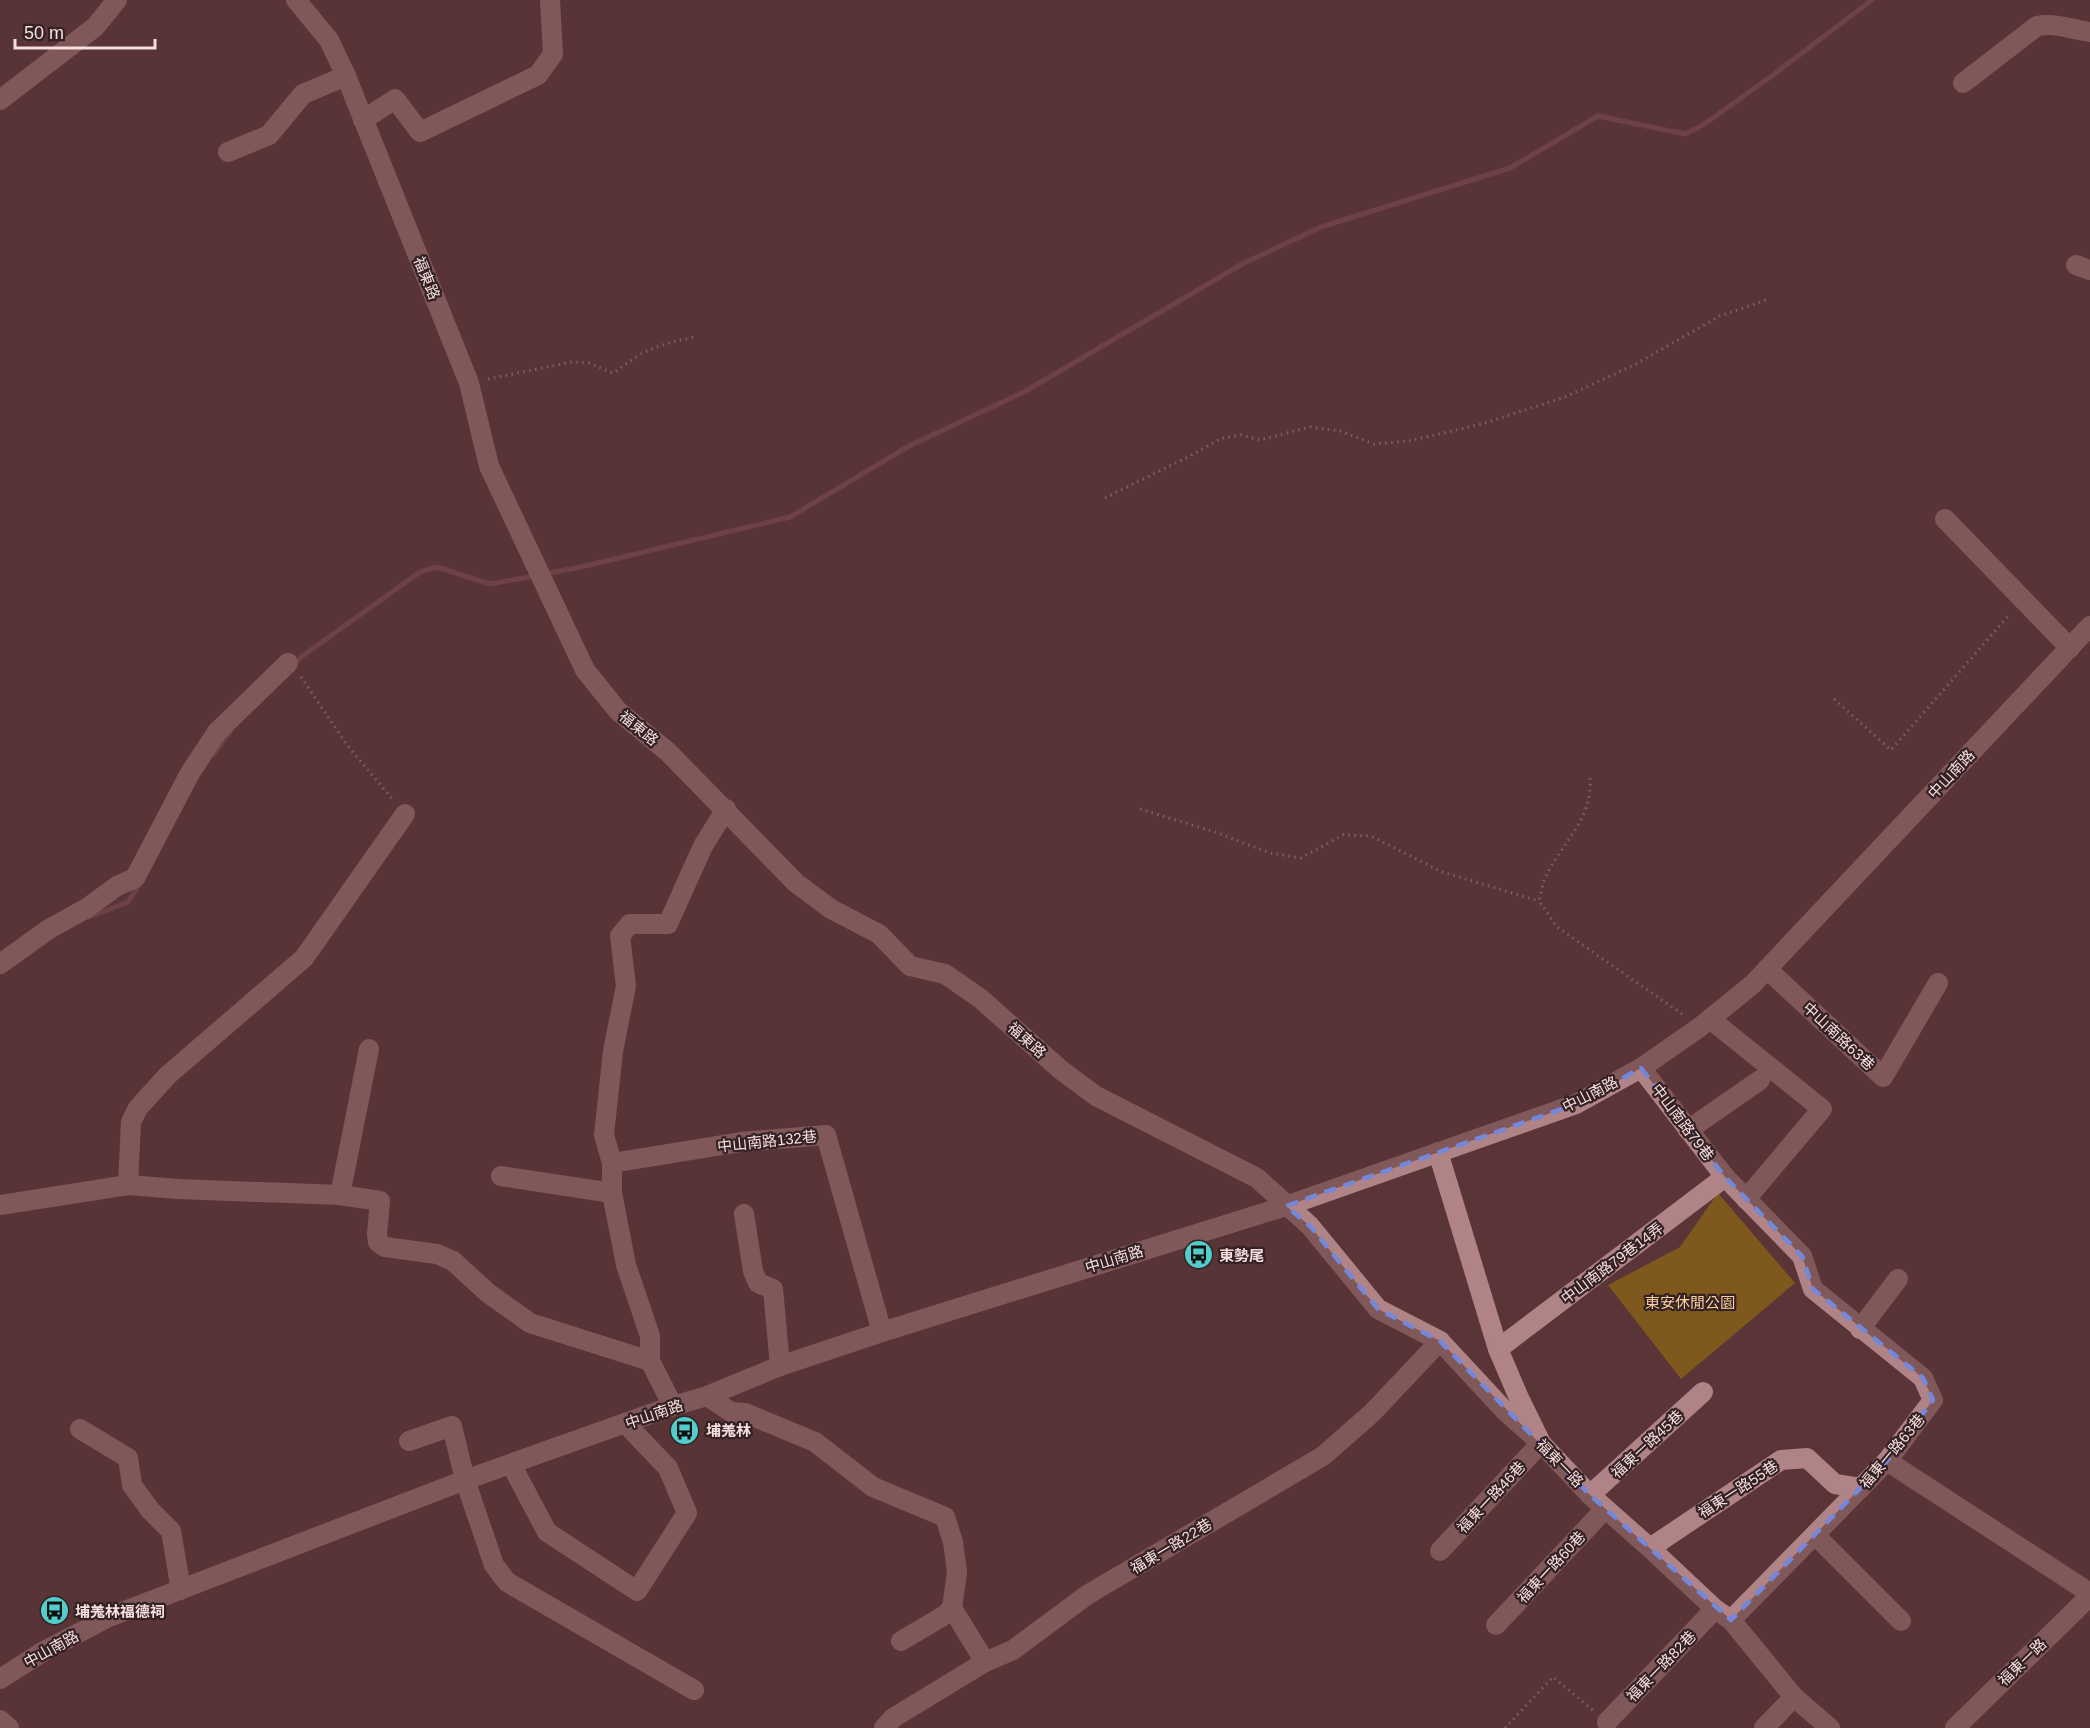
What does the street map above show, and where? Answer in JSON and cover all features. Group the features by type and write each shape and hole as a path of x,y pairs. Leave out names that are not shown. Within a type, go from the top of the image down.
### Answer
{"street":[{"path":"0,100 95,27 117,0"},
{"name":"福東路","path":"296,0 328,40 346,76 469,383 489,466 585,670 618,711 668,752 796,883 831,909 879,934 910,966 945,974 981,999 1054,1064 1096,1096 1257,1178 1286,1206"},
{"path":"363,120 395,99 420,132 538,75 553,54 550,0"},
{"path":"1963,83 2037,26 2050,23 2090,32"},
{"path":"228,152 269,135 303,94 346,76"},
{"path":"1945,519 2070,648"},
{"name":"中山南路","path":"0,1679 44,1651 109,1617 465,1480 706,1396 780,1366 1286,1206 1576,1104 1641,1068 1706,1023 1753,984 2090,626"},
{"path":"0,964 117,886 135,878 190,773 217,732 288,663"},
{"path":"673,1406 650,1361 650,1336 626,1264 612,1193 612,1162 604,1135 613,1051 626,986 620,936 630,924 668,924 702,846 726,809"},
{"path":"128,1185 131,1122 138,1108 168,1075 304,958 405,814"},
{"name":"中山南路63巷","path":"1767,969 1883,1077 1938,983"},
{"path":"1706,1023 1822,1109 1746,1199"},
{"path":"340,1195 369,1049"},
{"name":"中山南路79巷","path":"1641,1068 1725,1177"},
{"path":"1688,1130 1760,1080"},
{"name":"中山南路132巷","path":"612,1162 741,1142 826,1135 882,1332"},
{"path":"1438,1152 1498,1349 1541,1443"},
{"path":"501,1176 612,1193"},
{"name":"福東一路63巷","path":"1723,1615 1815,1535 1887,1461 1934,1400 1923,1378 1813,1289 1803,1256 1725,1177"},
{"name":"中山南路79巷14弄","path":"1498,1349 1725,1177"},
{"path":"0,1204 128,1185 340,1195 380,1201 377,1234 378,1242 385,1247 437,1254 453,1261 488,1293 530,1323 650,1361"},
{"name":"福東一路","path":"1286,1206 1310,1226 1378,1309 1440,1341 1505,1411 1541,1443 1590,1496 1723,1615 1794,1697 1830,1728"},
{"path":"744,1214 753,1271 758,1283 773,1289 780,1366"},
{"path":"1860,1329 1898,1279"},
{"name":"福東一路22巷","path":"884,1728 893,1718 985,1662 1013,1650 1088,1596 1323,1456 1372,1413 1440,1341"},
{"name":"福東一路45巷","path":"1590,1496 1703,1392"},
{"path":"706,1396 731,1412 745,1413 815,1442 873,1487 945,1516 953,1542 957,1572 952,1608 945,1615 901,1641"},
{"path":"511,1464 547,1532 637,1591 687,1513 668,1468 625,1423"},
{"path":"409,1441 452,1426 465,1480 494,1565 507,1582 694,1690"},
{"path":"80,1429 128,1458 132,1485 150,1510 171,1531 181,1590"},
{"name":"福東一路46巷","path":"1440,1551 1541,1443"},
{"name":"福東一路55巷","path":"1650,1548 1781,1460 1807,1458 1835,1484 1861,1488"},
{"path":"1887,1461 2090,1594"},
{"name":"福東一路60巷","path":"1496,1625 1605,1509"},
{"path":"1815,1535 1901,1621"},
{"name":"福東一路","path":"1955,1728 2090,1594"},
{"path":"952,1608 985,1662"},
{"name":"福東一路82巷","path":"1607,1722 1723,1615"},
{"path":"1764,1728 1794,1697"},
{"path":"0,1720 9,1728"}],"path":[{"path":"1105,498 1222,438 1241,435 1260,440 1310,427 1340,431 1374,444 1409,441 1482,424 1565,397 1634,365 1720,316 1768,299"},
{"path":"469,383 572,362 589,363 613,373 639,355 670,342 695,337"},
{"path":"1834,699 1891,750 2024,600"},
{"path":"304,680 347,745 405,814"},
{"path":"1539,901 1545,879 1586,812 1591,794 1590,778"},
{"path":"1140,809 1215,832 1270,854 1301,858 1343,835 1371,836 1442,872 1539,901 1557,927 1706,1023"},
{"path":"1505,1728 1554,1677 1607,1722"}],"highlighted area":[{"path":"1641,1068 1725,1177 1802,1256 1813,1289 1923,1378 1933,1400 1887,1461 1731,1620 1590,1495 1440,1341 1378,1309 1310,1226 1286,1206 1576,1104"}],"green space":[{"name":"東安休閒公園","path":"1718,1193 1795,1283 1681,1379 1608,1285 1680,1247"}],"waterway":[{"path":"544,574 790,517 909,446 1024,392 1242,264 1321,227 1510,168 1598,116 1685,134 1703,125 1773,75 1872,0"},
{"path":"294,665 301,657 420,572 437,567 490,584 535,576"},
{"path":"214,754 231,730"},
{"path":"89,917 128,902 141,882"}],"place":[{"name":"東勢尾","path":"1198,1255"},
{"name":"埔羗林","path":"685,1430"},
{"name":"埔羗林福德祠","path":"54,1611"}]}
